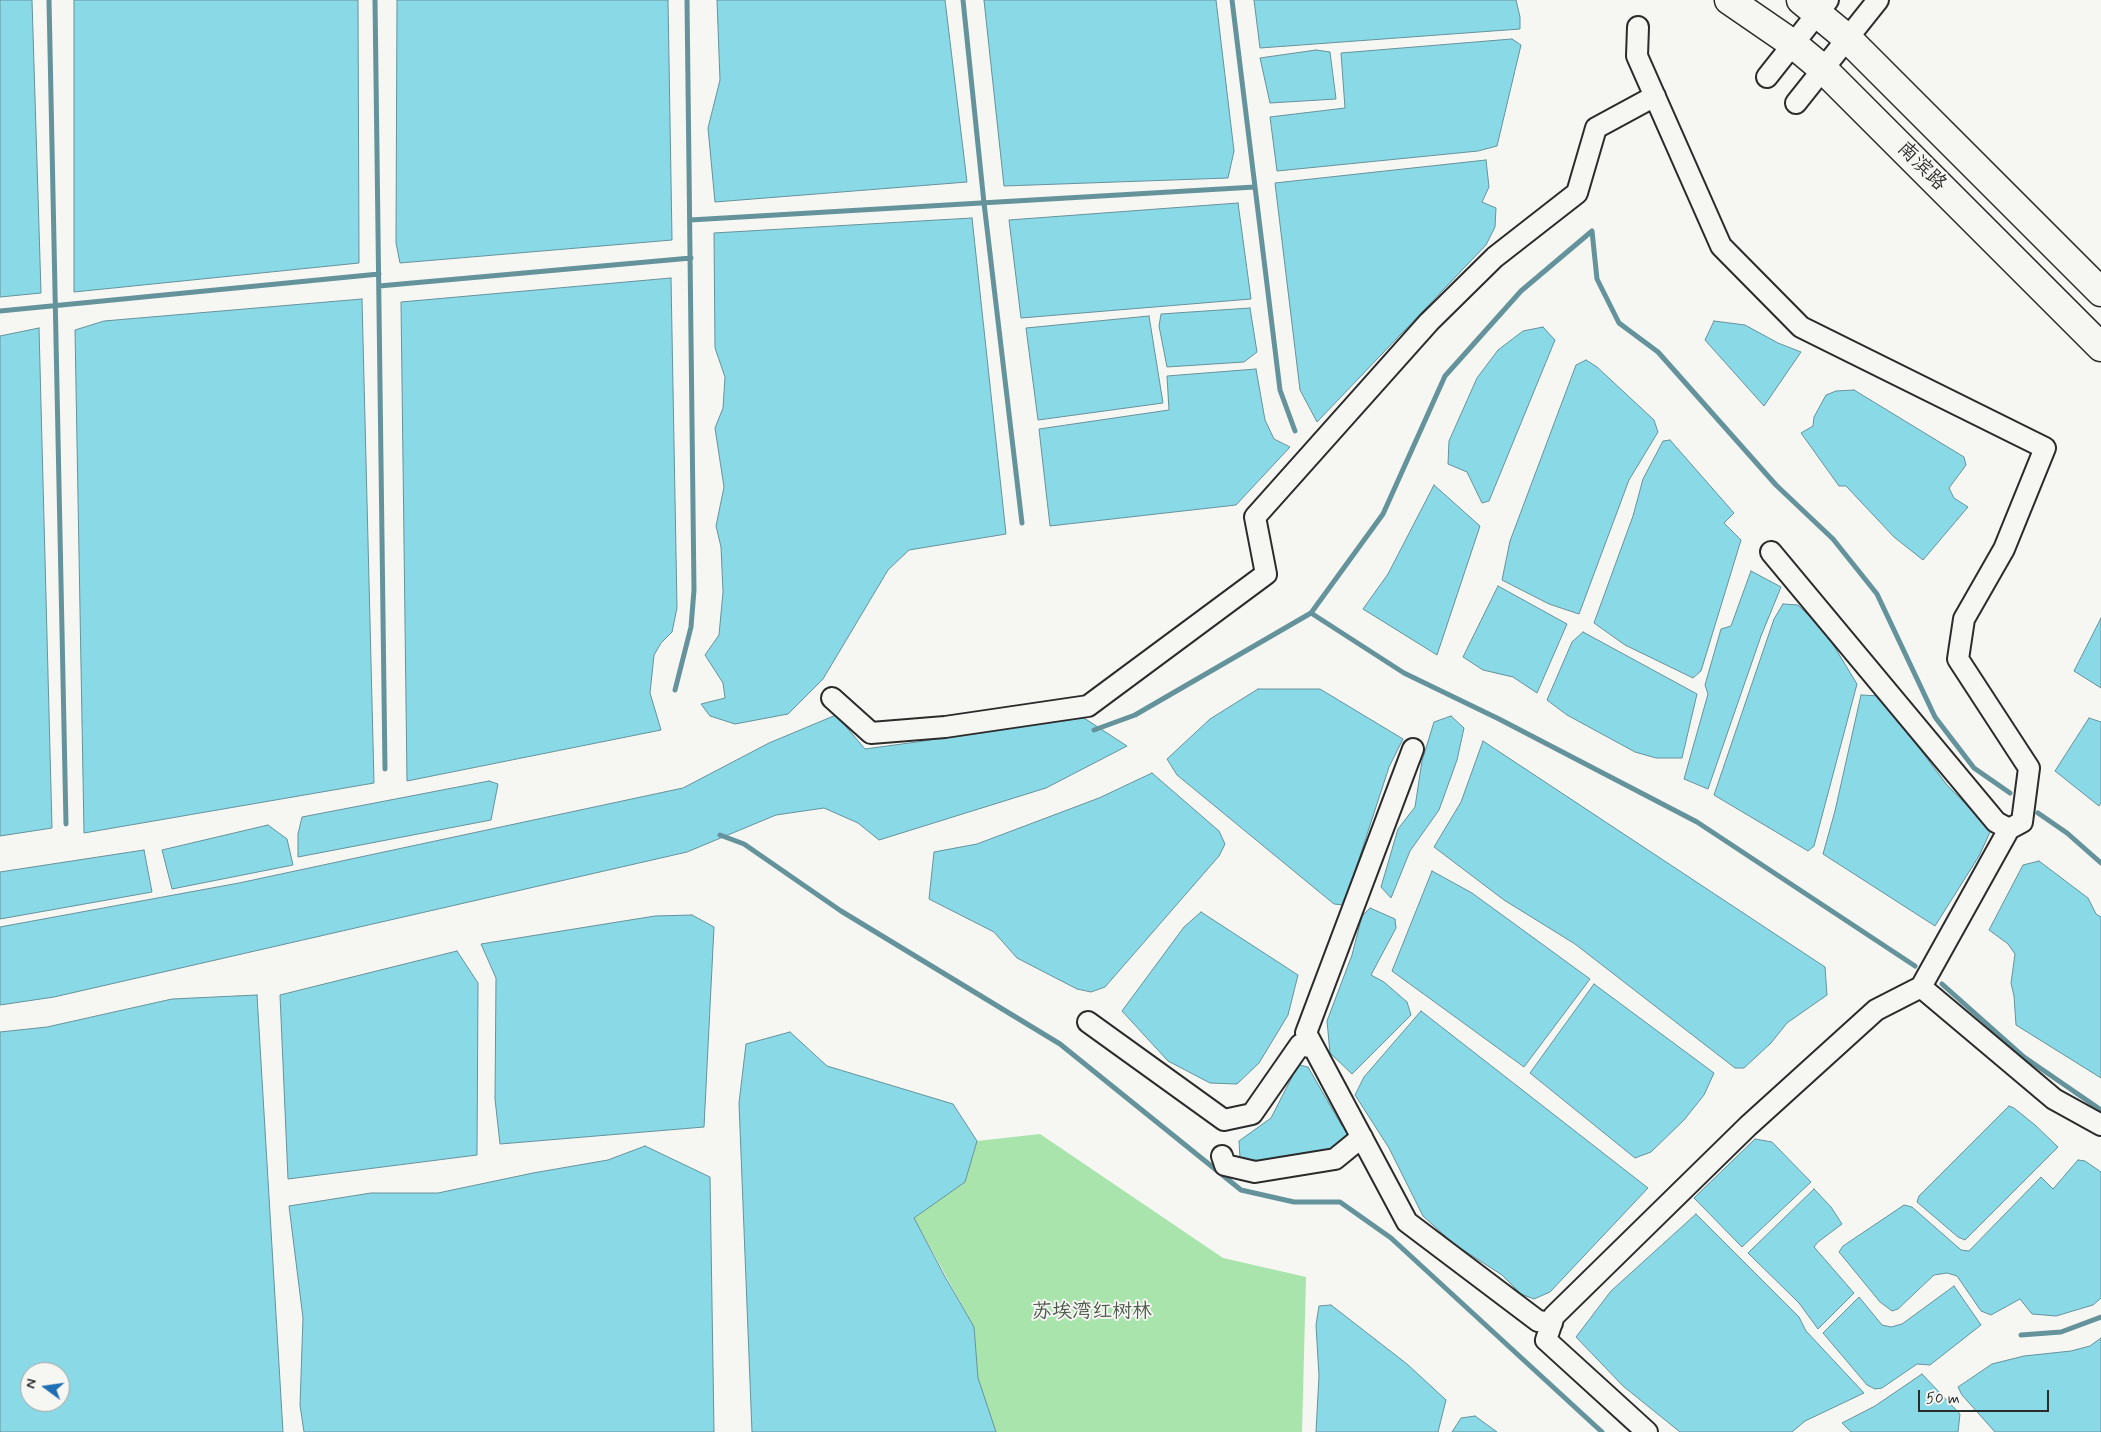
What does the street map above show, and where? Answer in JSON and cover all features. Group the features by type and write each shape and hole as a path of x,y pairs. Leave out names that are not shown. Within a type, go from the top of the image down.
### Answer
{"main road":[{"name":"南滨路","path":"1729,0 1793,44 1823,69 2101,347"},
{"name":"南滨路","path":"1816,4 1847,38 2101,292"}],"street":[{"path":"1796,103 1878,0"},
{"path":"1767,77 1793,44 1816,4"},
{"path":"1638,27 1637,56 1721,246 1800,327 2045,448 2004,549 1964,619 1958,659 2029,768 2022,822 2009,830 1921,987 1876,1010 1748,1126 1554,1316 1546,1340 1647,1432"},
{"path":"832,698 871,732 945,727 1088,706 1266,574 1255,517 1436,316 1495,257 1577,193 1596,128 1655,96"},
{"path":"1770,552 1996,822 2009,830"},
{"path":"1413,749 1306,1034 1408,1222 1538,1321 1552,1323"},
{"path":"1921,987 2054,1099 2101,1125"},
{"path":"1088,1022 1224,1120 1252,1114 1300,1045 1314,1048"},
{"path":"1222,1156 1225,1164 1255,1172 1335,1159 1362,1137"}],"green space":[{"name":"苏埃湾红树林","path":"1040,1134 1223,1258 1306,1277 1302,1432 996,1432 978,1378 974,1327 914,1218 965,1182 977,1141"}],"water":[{"path":"0,0 32,0 41,293 0,297"},
{"path":"74,0 358,0 359,263 74,292"},
{"path":"397,0 668,0 672,240 400,263 396,243"},
{"path":"717,0 945,0 967,182 715,202 708,128 720,80"},
{"path":"984,0 1216,0 1234,151 1228,178 1004,186"},
{"path":"1254,0 1516,0 1520,17 1520,29 1260,48"},
{"path":"1512,39 1521,45 1497,146 1478,151 1277,171 1270,117 1345,108 1341,53"},
{"path":"1316,50 1330,52 1336,99 1270,103 1260,58"},
{"path":"1486,160 1489,187 1482,202 1496,208 1495,227 1486,245 1317,422 1300,390 1275,183"},
{"path":"1238,203 1251,299 1021,318 1009,220"},
{"path":"972,218 1006,534 909,550 888,570 823,679 788,714 735,724 710,716 701,704 725,698 723,683 705,655 719,635 723,592 721,547 716,526 724,487 715,428 723,408 725,377 715,348 714,233"},
{"path":"671,278 677,608 672,632 661,643 654,655 650,693 661,730 407,781 401,302"},
{"path":"362,299 374,783 84,833 75,330 104,321"},
{"path":"1250,308 1257,352 1244,362 1167,367 1159,326 1161,314"},
{"path":"1149,316 1163,403 1038,420 1026,328"},
{"path":"1714,321 1745,325 1778,343 1801,352 1764,406 1705,340"},
{"path":"1543,327 1555,340 1489,501 1482,503 1467,472 1448,464 1449,441 1477,378 1498,350 1523,331"},
{"path":"39,328 52,828 0,836 0,336"},
{"path":"1586,360 1597,367 1654,420 1658,432 1629,480 1579,614 1549,604 1502,580 1510,541 1576,365"},
{"path":"1256,369 1265,420 1274,439 1290,447 1236,505 1050,526 1039,429 1169,410 1167,376"},
{"path":"1854,390 1964,457 1966,465 1949,488 1954,498 1968,507 1923,560 1894,537 1846,486 1839,486 1801,433 1813,426 1814,417 1826,395 1836,391"},
{"path":"1670,440 1734,513 1724,523 1741,540 1701,671 1693,678 1625,645 1594,623 1633,516 1643,479 1663,441"},
{"path":"1434,485 1480,526 1437,655 1363,609 1388,574"},
{"path":"1751,571 1781,587 1761,636 1708,789 1684,779 1708,694 1705,685 1721,629 1731,626"},
{"path":"1498,586 1567,624 1537,693 1513,677 1483,670 1463,657"},
{"path":"1783,604 1798,605 1826,633 1857,684 1814,846 1808,851 1714,795 1774,619"},
{"path":"2101,618 2101,688 2074,671"},
{"path":"1583,632 1697,694 1682,758 1656,758 1635,752 1567,715 1547,700 1572,642"},
{"path":"1258,689 1320,689 1403,739 1389,767 1344,905 1334,904 1177,775 1167,759 1210,719"},
{"path":"1861,695 1880,696 1947,785 1991,830 1979,856 1935,926 1823,854 1835,811"},
{"path":"836,715 865,749 924,741 1015,724 1084,718 1127,746 1046,788 879,840 858,823 824,808 776,815 687,852 54,997 0,1005 0,927 239,883 683,788 769,743"},
{"path":"1451,716 1464,728 1457,760 1439,810 1410,851 1391,898 1381,887 1398,829 1415,807 1422,761 1434,722"},
{"path":"2089,718 2101,722 2101,803 2099,806 2055,771"},
{"path":"1483,741 1825,967 1827,995 1787,1023 1771,1043 1744,1068 1735,1068 1575,944 1504,900 1434,847 1461,802"},
{"path":"1152,773 1219,831 1225,844 1219,856 1105,987 1091,992 1077,989 1017,958 994,932 929,899 934,852 977,844 1099,798"},
{"path":"489,781 498,784 491,820 298,857 298,834 302,817"},
{"path":"268,825 287,839 293,865 172,889 162,850"},
{"path":"144,850 152,892 0,919 0,872"},
{"path":"2039,861 2088,898 2096,914 2101,917 2101,1078 2016,1025 2011,983 2015,954 2008,944 1989,930 2023,865"},
{"path":"1432,871 1472,893 1590,979 1524,1067 1392,971"},
{"path":"1370,908 1395,919 1396,928 1371,975 1384,982 1407,1002 1411,1015 1352,1074 1330,1053 1327,1021 1352,955 1362,916"},
{"path":"1201,912 1298,975 1288,1015 1259,1063 1237,1084 1210,1083 1168,1061 1122,1011 1184,927"},
{"path":"692,915 714,927 704,1127 500,1144 495,1099 496,978 481,944 655,916"},
{"path":"457,951 478,983 477,1155 288,1179 280,995"},
{"path":"1594,984 1714,1073 1704,1095 1684,1120 1651,1152 1635,1158 1530,1073"},
{"path":"257,995 283,1432 0,1432 0,1032 47,1027 172,999"},
{"path":"1421,1011 1648,1188 1550,1292 1534,1299 1521,1294 1502,1275 1454,1244 1423,1216 1389,1148 1355,1095 1364,1077"},
{"path":"790,1032 827,1066 953,1104 977,1141 965,1182 914,1218 974,1327 978,1378 996,1432 752,1432 739,1103 746,1044"},
{"path":"1295,1064 1308,1067 1342,1126 1351,1135 1335,1156 1272,1166 1240,1158 1239,1141 1271,1118 1292,1077"},
{"path":"2009,1106 2035,1125 2058,1147 1965,1240 1958,1237 1917,1202 1919,1196"},
{"path":"1755,1139 1772,1142 1811,1182 1742,1247 1694,1198"},
{"path":"645,1146 710,1177 714,1432 304,1432 300,1405 303,1318 289,1206 371,1193 438,1193 533,1173 608,1160"},
{"path":"2078,1160 2085,1161 2101,1172 2101,1298 2093,1305 2056,1316 2032,1314 2020,1299 1991,1315 1981,1311 1957,1276 1947,1273 1934,1275 1898,1309 1892,1311 1880,1302 1839,1252 1843,1246 1904,1205 1912,1207 1961,1250 1969,1251 2041,1177 2053,1189"},
{"path":"1814,1189 1831,1207 1842,1224 1814,1247 1854,1293 1818,1329 1799,1303 1748,1253"},
{"path":"1696,1214 1799,1317 1806,1331 1864,1393 1805,1421 1792,1432 1680,1432 1623,1386 1576,1337 1611,1291"},
{"path":"1954,1286 1981,1325 1930,1365 1917,1364 1882,1388 1875,1389 1867,1385 1823,1333 1859,1297 1882,1325 1891,1327 1902,1324"},
{"path":"1331,1305 1407,1364 1446,1400 1438,1432 1316,1432 1319,1376 1316,1325 1319,1306"},
{"path":"2101,1338 2101,1432 1995,1432 1962,1395 1958,1387 1992,1364 2024,1356 2071,1351 2090,1346"},
{"path":"1922,1374 1960,1414 1958,1432 1851,1432 1842,1423 1875,1406"},
{"path":"1475,1416 1497,1432 1452,1432 1461,1418"}],"waterway":[{"path":"49,0 66,824"},
{"path":"375,0 385,769"},
{"path":"675,690 691,627 694,590 687,0"},
{"path":"963,0 984,203 1022,523"},
{"path":"1232,0 1280,390 1295,431"},
{"path":"690,220 1255,187"},
{"path":"1311,613 1383,514 1445,376 1521,291 1592,231 1597,279 1619,323 1658,352 1776,485 1833,539 1877,594 1935,717 1974,768 2010,793"},
{"path":"379,286 691,258"},
{"path":"0,311 379,274"},
{"path":"1094,730 1135,715 1311,613 1404,673 1499,719 1697,822 1915,966"},
{"path":"2038,813 2067,833 2101,863"},
{"path":"720,835 744,844 841,911 1060,1044 1241,1190 1294,1202 1340,1202 1391,1238 1602,1432"},
{"path":"1942,984 2024,1057 2101,1110"},
{"path":"2021,1335 2061,1332 2101,1317"}]}
